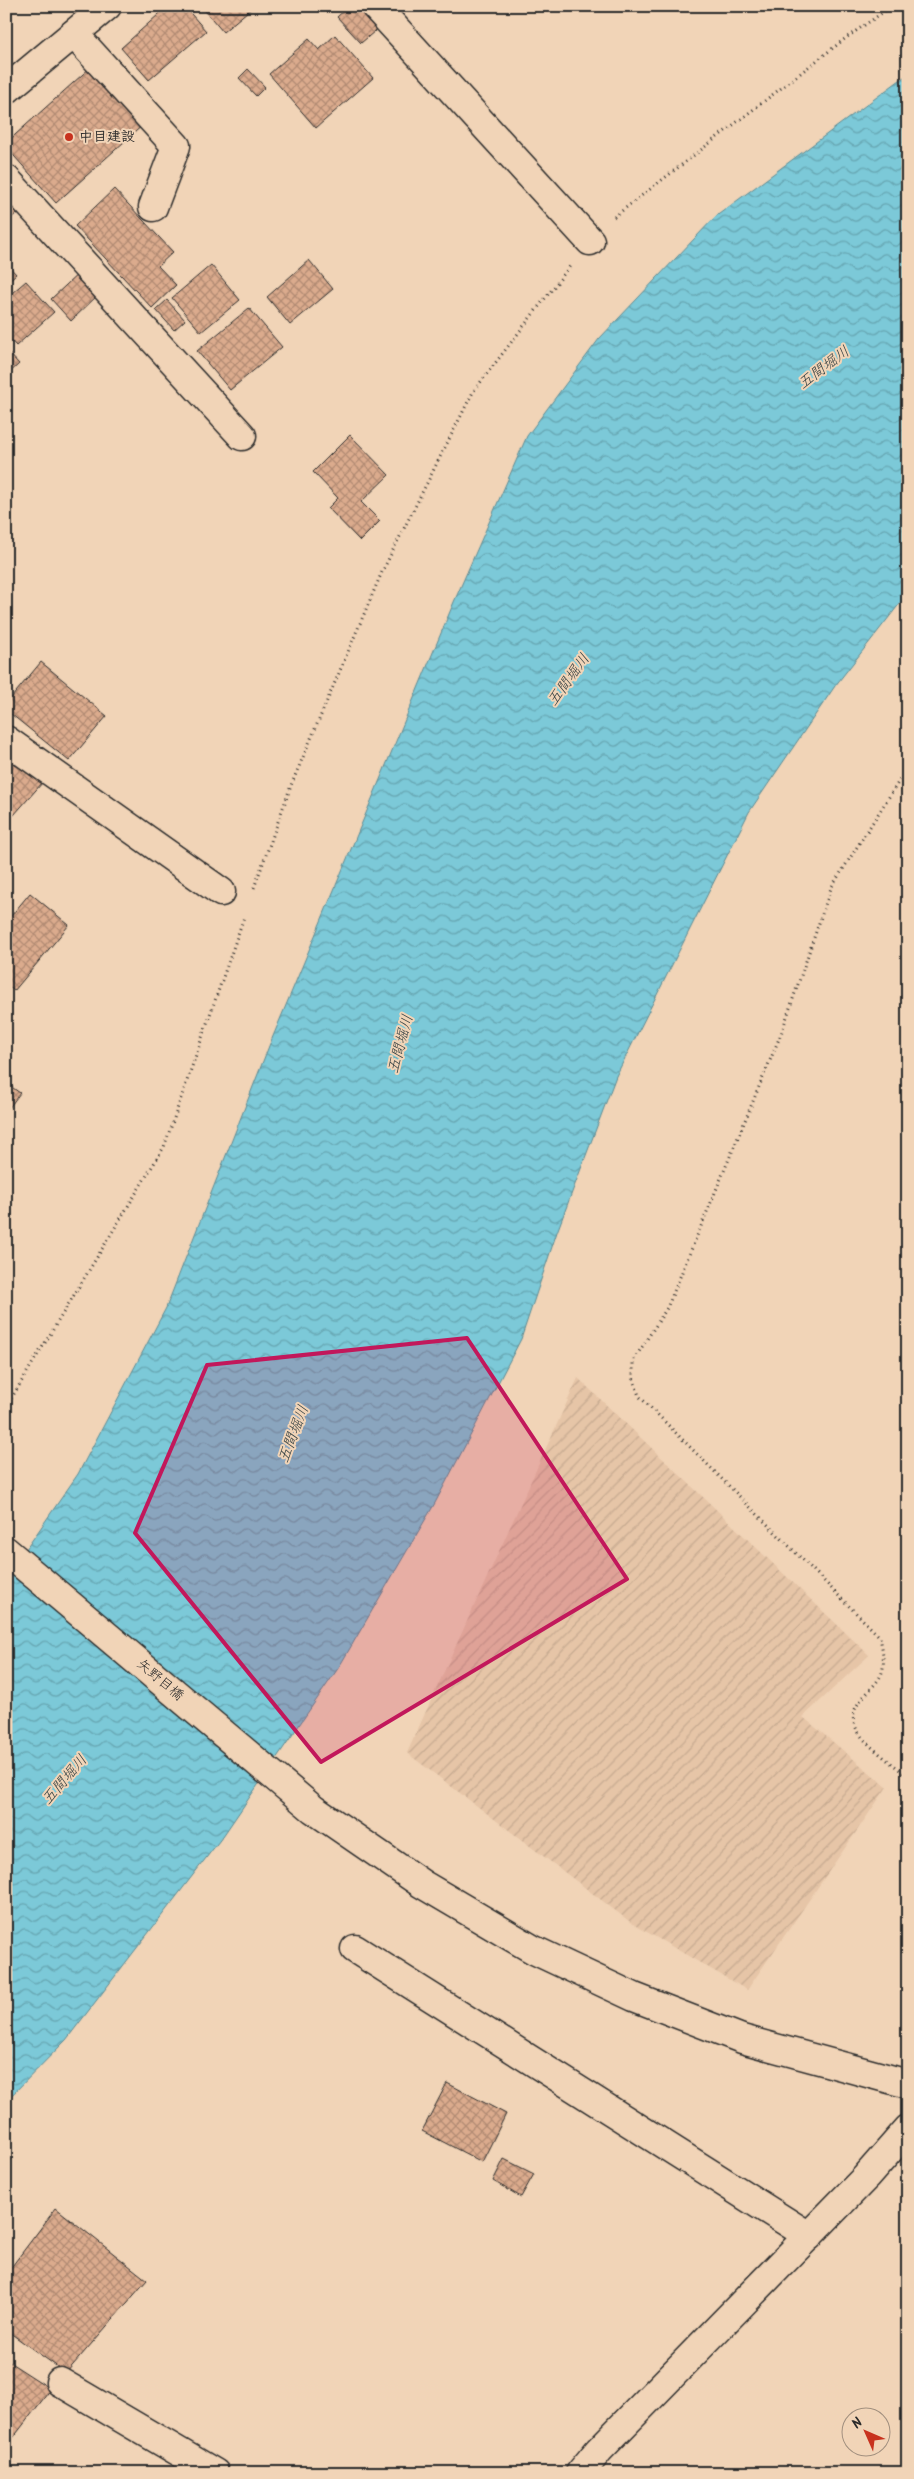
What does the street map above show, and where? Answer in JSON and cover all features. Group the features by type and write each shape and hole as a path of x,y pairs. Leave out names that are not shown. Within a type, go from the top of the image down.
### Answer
{"street":[{"path":"6,90 107,6"},
{"path":"375,6 590,241"},
{"path":"74,34 176,146 153,207"},
{"path":"6,179 242,436"},
{"path":"6,740 221,892"},
{"name":"矢野目橋","path":"6,1551 313,1809 422,1884 534,1950 634,1997 742,2039 908,2084"},
{"path":"356,1948 809,2236"},
{"path":"580,2473 599,2450 866,2177 908,2129"},
{"path":"60,2382 215,2473"}],"path":[{"path":"252,895 292,783 382,572 473,392 600,227 846,38 892,6"},
{"path":"908,767 831,888 781,1034 667,1308 633,1361 633,1377 639,1396 880,1637 883,1658 881,1674 854,1708 853,1722 859,1734 908,1776"},
{"path":"6,1407 164,1147 245,914"}],"highlighted area":[{"path":"467,1338 627,1579 321,1762 135,1533 207,1365"}],"shaded area":[{"path":"578,1378 869,1655 803,1717 887,1787 747,1990 633,1924 407,1753"}],"water":[{"name":"五間堀川","path":"908,74 908,593 835,686 749,812 616,1076 557,1232 521,1339 435,1503 339,1667 223,1836 66,2040 6,2101 6,1578 78,1474 166,1308 269,1046 454,602 527,436 599,339 715,217"}],"building":[{"path":"168,6 184,6 206,31 149,80 121,48"},
{"path":"201,6 254,6 223,32"},
{"path":"349,6 365,6 382,25 361,43 337,17"},
{"path":"335,35 373,78 316,128 269,74 309,39 319,50"},
{"path":"92,66 144,124 56,203 6,147 6,143"},
{"path":"248,69 265,87 256,96 239,78"},
{"path":"114,189 173,252 158,266 176,285 152,308 75,226"},
{"path":"6,198 19,211 6,223"},
{"path":"309,260 333,289 290,325 267,297"},
{"path":"6,263 16,274 6,283"},
{"path":"211,265 240,300 201,332 172,298"},
{"path":"80,272 100,293 71,321 51,299"},
{"path":"26,281 54,312 16,346 6,335 6,298"},
{"path":"167,300 185,320 174,330 156,310"},
{"path":"249,308 282,347 230,390 197,351"},
{"path":"6,350 19,364 6,376"},
{"path":"350,435 389,475 361,502 380,521 360,541 328,508 338,498 313,472"},
{"path":"41,662 107,716 69,761 6,710 6,704"},
{"path":"6,749 43,782 6,824"},
{"path":"30,893 69,925 14,991 6,984 6,922"},
{"path":"6,1083 20,1093 6,1112"},
{"path":"447,2083 506,2114 482,2162 422,2131"},
{"path":"504,2159 534,2174 521,2197 493,2181"},
{"path":"56,2208 147,2280 66,2373 6,2330 6,2274"},
{"path":"6,2360 51,2389 6,2447"}],"place":[{"name":"中目建設","path":"69,137"}]}
